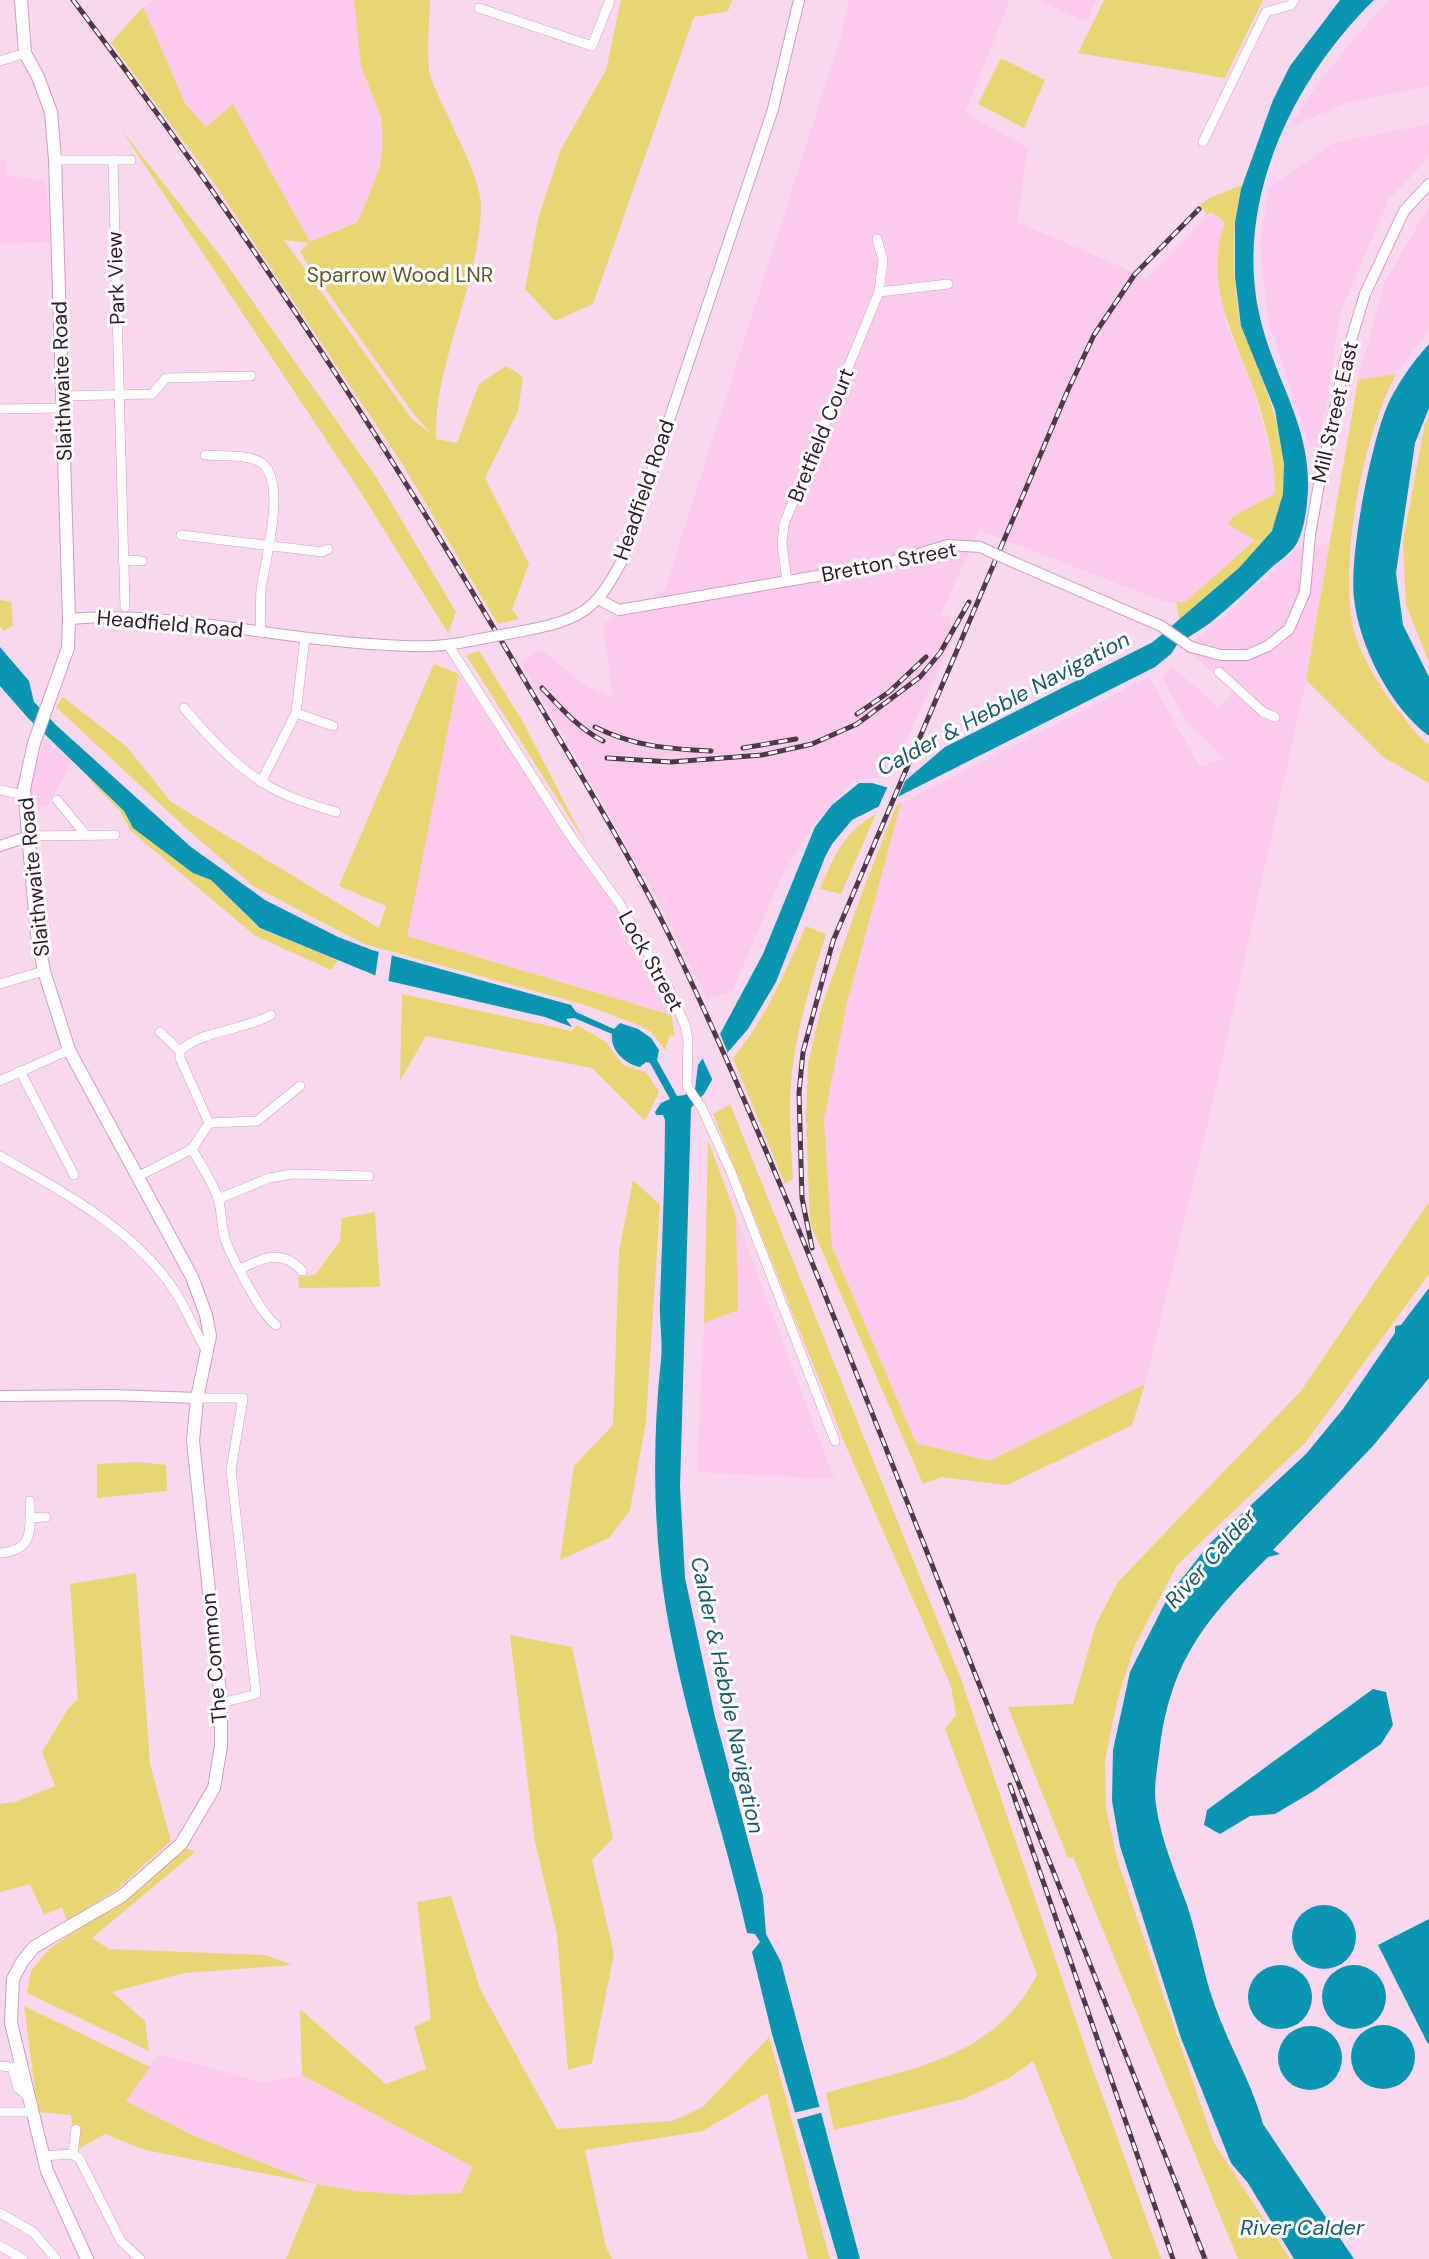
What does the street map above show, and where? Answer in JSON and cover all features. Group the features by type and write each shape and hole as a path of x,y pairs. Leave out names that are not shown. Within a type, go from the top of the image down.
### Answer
{"main road":[{"path":"21,0 25,53"},
{"name":"Slaithwaite Road","path":"25,53 38,77 51,112 55,160 69,619 68,648 34,743 24,795 37,934 44,971 69,1050 192,1277 206,1315 210,1336 208,1353"},
{"name":"The Common","path":"27,2096 11,2023 13,1979 22,1962 34,1947 122,1896 181,1844 214,1788 221,1746 221,1702 193,1441 197,1398 208,1353"},
{"path":"27,2096 47,2171 87,2259"}],"street":[{"path":"479,8 592,46 610,0"},
{"name":"Headfield Road","path":"69,619 97,617 305,638 420,647 449,646 558,624 598,599 622,561 773,109 799,0"},
{"path":"1203,142 1266,12 1291,5 1294,0"},
{"path":"0,61 25,53"},
{"path":"55,160 131,160"},
{"name":"Park View","path":"113,160 125,607"},
{"name":"Mill Street East","path":"1268,646 1289,629 1305,592 1310,535 1318,489 1346,357 1365,294 1404,211 1429,184"},
{"name":"Bretfield Court","path":"787,581 782,544 784,524 879,292 883,260 877,239"},
{"path":"879,292 948,284"},
{"path":"0,409 119,395 152,394 166,378 251,376"},
{"path":"205,455 242,457 261,462 273,494 270,545 261,589 260,632"},
{"path":"181,535 322,552 328,549"},
{"name":"Bretton Street","path":"598,599 619,610 881,566 948,545 980,547 1161,626 1191,647 1230,655 1247,655 1268,646"},
{"path":"123,560 142,561"},
{"path":"261,782 296,713 305,638"},
{"name":"Lock Street","path":"449,646 570,835 625,913 672,993 688,1039 687,1086 702,1108 731,1172 835,1441"},
{"path":"1220,672 1263,712 1275,717"},
{"path":"184,708 213,741 261,782 290,797 336,812"},
{"path":"296,713 333,726"},
{"path":"0,790 24,795"},
{"path":"57,800 86,835"},
{"path":"0,846 29,836 115,835"},
{"path":"0,984 44,971"},
{"path":"180,1051 211,1036 261,1022 272,1016"},
{"path":"160,1032 180,1051 180,1058 209,1123"},
{"path":"0,1081 69,1050"},
{"path":"20,1071 74,1175"},
{"path":"209,1123 232,1124 262,1119 300,1086"},
{"path":"139,1176 192,1149 209,1123"},
{"path":"192,1149 218,1199 225,1238 256,1302 268,1320 276,1325"},
{"path":"0,1156 97,1214 144,1255 176,1292 208,1353"},
{"path":"218,1199 269,1178 293,1174 369,1176"},
{"path":"241,1269 267,1256 275,1256 296,1264 302,1271"},
{"path":"0,1396 243,1398 231,1470 256,1694 221,1702"},
{"path":"0,1553 19,1548 27,1541 30,1532 30,1501"},
{"path":"30,1518 46,1517"},
{"path":"0,2066 12,2067 18,2088 27,2096"},
{"path":"0,2112 31,2112"},
{"path":"73,2154 76,2129"},
{"path":"43,2156 73,2154 79,2158 121,2241 140,2259"},
{"path":"0,2213 18,2221 39,2238 56,2259"},
{"path":"39,2238 48,2230"},
{"path":"0,2246 23,2259"}],"shaded area":[{"path":"154,0 354,0 361,66 381,117 383,141 380,167 358,222 309,242 233,104 205,127 185,103 143,7"},
{"path":"849,0 1010,0 965,113 1028,148 1017,222 1147,278 1211,212 1225,222 1226,323 1252,384 1275,471 1275,494 1256,539 1185,602 1168,603 979,530 940,616 952,617 950,624 957,630 890,775 852,782 812,827 783,874 732,991 707,1000 655,894 521,662 541,650 584,685 613,698 603,624 665,589 841,36"},
{"path":"1039,0 1096,0 1086,22"},
{"path":"1388,0 1429,0 1429,86 1349,102 1290,127 1322,77"},
{"path":"1429,124 1429,158 1389,199 1341,311 1319,448 1310,445 1268,320 1260,244 1269,187 1334,143"},
{"path":"0,160 6,160 7,175 46,181 51,242 0,244"},
{"path":"1429,206 1429,330 1396,374 1358,380 1384,284"},
{"path":"1302,544 1329,545 1306,680 1216,1088 1145,1384 989,1461 916,1443 832,1247 824,1119 847,1003 901,803 1149,677 1200,767 1224,758 1187,722 1162,677 1172,666 1219,708 1233,691 1184,647 1221,620"},
{"path":"459,674 630,929 671,1004 671,1015 406,936"},
{"path":"44,741 72,762 47,807 33,806 31,785"},
{"path":"736,1216 834,1479 697,1472 704,1323 738,1310"},
{"path":"159,2054 265,2083 302,2075 473,2167 461,2193 412,2195 356,2191 317,2184 194,2136 125,2101"}],"green space":[{"name":"Sparrow Wood LNR","path":"354,0 430,0 429,71 475,177 481,205 474,263 442,382 437,411 436,439 457,443 479,384 506,366 523,377 518,411 485,478 529,564 512,609 519,619 498,624 401,462 210,177 111,43 143,7 185,103 206,127 233,104 310,242 358,222 380,167 383,141 381,117 361,66","holes":["284,240 309,243 300,251 306,262 413,413 432,435 411,418"]},
{"path":"621,0 732,0 728,11 694,17 593,304 555,321 525,289 538,219 561,149 606,70"},
{"path":"1104,0 1263,0 1225,78 1078,53"},
{"path":"1001,58 1045,80 1024,128 978,104"},
{"path":"120,128 222,258 376,477 456,612 448,633 360,491"},
{"path":"1242,185 1234,237 1234,273 1238,309 1241,326 1280,434 1284,464 1284,492 1278,519 1264,543 1245,564 1180,620 1176,602 1185,602 1255,540 1227,524 1234,516 1275,494 1271,452 1264,423 1228,323 1219,284 1217,264 1219,243 1225,222 1211,212 1207,215 1200,205 1209,198"},
{"path":"1396,374 1373,431 1364,465 1352,536 1349,571 1350,603 1354,631 1361,651 1373,673 1409,724 1429,744 1429,783 1383,757 1306,680 1358,380"},
{"path":"1429,416 1429,662 1406,605 1403,542 1425,423"},
{"path":"0,600 11,602 13,625 4,631 0,627"},
{"path":"479,651 523,722 586,844 466,655"},
{"path":"434,664 459,674 407,936 671,1015 675,1036 670,1035 665,1050 651,1032 641,1026 582,1004 364,944 253,886 188,830 56,707 63,697 127,747 171,802 379,928 386,906 339,886"},
{"path":"91,777 124,811 130,824 193,873 211,880 260,929 338,960 331,970 254,935 130,830 120,811 90,780"},
{"path":"901,803 847,1003 824,1119 832,1247 916,1443 989,1461 1145,1384 1132,1425 1007,1485 941,1477 923,1484 810,1223 806,1119 808,1063 821,1009 863,890 896,806"},
{"path":"876,814 841,894 820,889 835,856 847,837"},
{"path":"806,926 826,934 794,1055 790,1113 793,1179 785,1184 733,1058 765,1011"},
{"path":"402,994 572,1031 577,1025 606,1042 623,1065 646,1072 659,1092 645,1121 592,1068 426,1036 400,1081"},
{"path":"730,1104 961,1679 1087,2053 1161,2259 1112,2259 1033,2061 1011,2077 964,2099 834,2130 826,2093 918,2067 973,2043 997,2026 1019,2003 1037,1975 945,1729 956,1715 951,1686 842,1437 713,1114"},
{"path":"708,1140 736,1216 738,1310 704,1323"},
{"path":"633,1180 660,1205 646,1421 630,1510 609,1538 560,1560 574,1466 613,1425 619,1252"},
{"path":"1429,1202 1429,1274 1306,1442 1177,1565 1134,1647 1117,1702 1105,1760 1106,1808 1117,1859 1214,2143 1290,2259 1238,2259 1073,1857 1068,1858 1008,1707 1073,1704 1096,1624 1118,1582 1301,1391"},
{"path":"375,1212 380,1287 299,1288 298,1277 315,1275 340,1241 342,1218"},
{"path":"140,1462 166,1465 167,1491 97,1498 97,1464"},
{"path":"136,1573 150,1764 171,1841 116,1890 67,1921 62,1907 44,1915 30,1884 0,1892 0,1804 15,1802 55,1786 42,1752 68,1709 78,1699 70,1584"},
{"path":"510,1635 572,1647 613,1838 592,1860 614,1954 592,2063 568,2070 557,1934 535,1842"},
{"path":"185,1848 195,1852 92,1938 109,1949 265,1955 292,1965 184,1973 112,1992 145,2021 149,2051 27,1993 31,1971 50,1948 120,1902"},
{"path":"451,1896 480,1989 557,2129 672,2121 703,2107 769,2037 830,2259 808,2259 767,2093 703,2131 585,2150 606,2247 612,2259 286,2259 317,2184 356,2191 412,2195 461,2193 473,2167 302,2075 300,2009 386,2084 426,2069 414,2027 431,2019 417,1902"},
{"path":"24,2006 150,2067 126,2101 194,2136 317,2184 145,2150 105,2134 76,2150 71,2115 38,2112"}],"water":[{"path":"1340,0 1374,0 1316,69 1293,109 1274,151 1261,195 1254,239 1255,284 1263,329 1299,427 1307,468 1306,510 1297,543 1226,610 1176,646 1171,654 1155,667 852,820 832,844 825,857 776,982 748,1029 728,1052 704,1094 691,1108 680,1487 685,1578 715,1717 763,1896 766,1934 781,1962 860,2259 838,2259 772,2034 752,1952 760,1942 755,1934 747,1933 689,1715 669,1627 662,1582 655,1471 661,1353 665,1120 663,1115 656,1115 655,1112 661,1103 670,1099 650,1063 646,1062 640,1067 629,1063 616,1051 612,1034 574,1018 566,1019 572,1027 545,1017 389,981 260,928 211,880 193,873 133,828 124,811 28,718 0,686 0,647 29,681 34,702 56,725 191,847 265,900 338,937 372,950 571,1005 576,1012 614,1029 620,1023 638,1029 651,1038 659,1050 657,1060 677,1096 685,1095 695,1089 698,1065 720,1034 763,954 815,827 832,805 859,783 872,783 889,788 905,781 945,747 1153,642 1239,568 1272,531 1283,494 1284,464 1275,410 1241,326 1235,277 1235,222 1241,189 1273,100 1290,66"},
{"path":"1429,344 1429,408 1415,443 1396,573 1403,625 1429,677 1429,736 1402,709 1379,674 1362,636 1354,598 1353,579 1362,503 1380,427 1390,400 1400,383"},
{"name":"River Calder","path":"1429,1288 1429,1378 1373,1446 1273,1550 1280,1554 1268,1557 1210,1620 1183,1664 1173,1688 1160,1746 1155,1790 1158,1818 1191,1917 1215,2006 1253,2094 1263,2124 1354,2259 1294,2259 1248,2183 1231,2163 1181,2038 1120,1846 1112,1801 1113,1750 1130,1672 1169,1595 1210,1543 1306,1454 1343,1409 1395,1333 1395,1326 1401,1325"},
{"path":"1373,1689 1386,1692 1393,1725 1381,1744 1312,1792 1275,1814 1250,1816 1220,1834 1204,1825 1207,1810"},
{"path":"1324,1905 1342,1911 1350,1919 1356,1937 1350,1955 1342,1963 1324,1969 1306,1963 1298,1955 1292,1937 1298,1919 1306,1911"},
{"path":"1429,1919 1429,2043 1428,2044 1378,1945"},
{"path":"1280,1965 1298,1971 1306,1979 1312,1997 1306,2015 1298,2023 1280,2029 1262,2023 1254,2015 1248,1997 1254,1979 1262,1971"},
{"path":"1354,1965 1372,1971 1380,1979 1386,1997 1380,2015 1372,2023 1354,2029 1336,2023 1328,2015 1322,1997 1328,1979 1336,1971"},
{"path":"1383,2025 1401,2031 1409,2039 1415,2057 1409,2075 1401,2083 1383,2089 1365,2083 1357,2075 1351,2057 1357,2039 1365,2031"},
{"path":"1310,2026 1328,2032 1336,2040 1342,2058 1336,2076 1328,2084 1310,2090 1292,2084 1284,2076 1278,2058 1284,2040 1292,2032"}],"pier":[{"path":"907,777 897,799 878,808 888,786"},
{"path":"379,950 392,954 388,984 375,978"},
{"path":"719,1031 729,1056 714,1083 701,1055"},
{"path":"823,2106 824,2112 795,2120 793,2113"}],"railway":[{"path":"73,0 192,162 361,412 467,583 576,767 634,867 669,935 738,1086 802,1238 1205,2259"},
{"path":"812,1248 802,1198 799,1093 803,1052 833,941 1068,390 1094,335 1135,274 1199,209"},
{"path":"607,758 671,762 762,755 812,744 857,724 920,677 940,653 969,602"},
{"path":"857,714 889,692 926,657"},
{"path":"542,688 578,724 603,741"},
{"path":"595,727 623,738 651,745 711,751"},
{"path":"743,748 796,739"},
{"path":"1010,1785 1173,2259"}],"water label":[{"name":"Calder & Hebble Navigation","path":"1003,703"},
{"name":"Calder & Hebble Navigation","path":"728,1695"}]}
